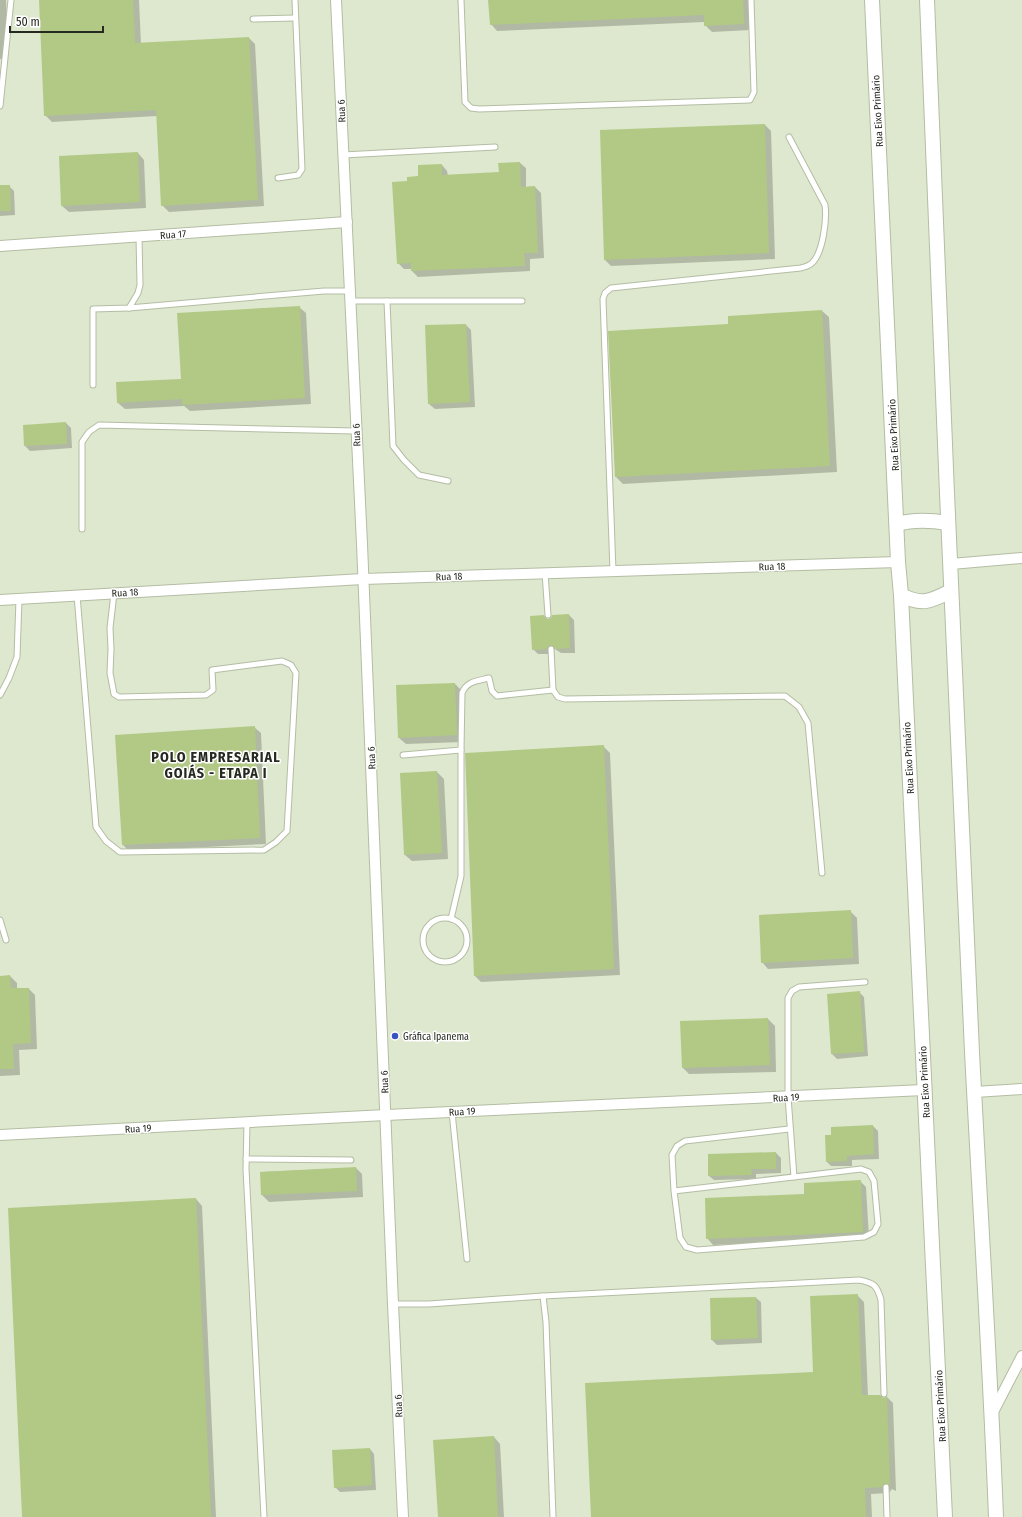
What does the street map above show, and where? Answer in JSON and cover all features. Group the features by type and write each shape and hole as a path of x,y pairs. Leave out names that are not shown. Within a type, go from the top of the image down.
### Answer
{"street":[{"name":"Rua 6","path":"336,0 363,579 403,1517"},
{"name":"Rua Eixo Primário","path":"872,0 945,1517"},
{"path":"927,0 951,590 996,1517"},
{"name":"Rua 17","path":"0,246 346,222"},
{"path":"897,524 907,521 922,520 948,523"},
{"path":"951,564 1022,558"},
{"name":"Rua 18","path":"0,600 363,579 898,562"},
{"path":"901,595 913,601 933,600 951,590"},
{"path":"975,1092 1022,1089"},
{"name":"Rua 19","path":"0,1135 924,1090"},
{"path":"992,1414 1022,1356"}],"lane":[{"path":"0,106 11,0"},
{"path":"278,178 298,175 302,169 295,0"},
{"path":"461,0 465,102 471,108 479,109 750,100 754,92 751,0"},
{"path":"253,19 295,18"},
{"path":"613,571 603,299 605,293 611,288 801,268 811,265 819,255 827,215 825,205 789,137"},
{"path":"343,155 495,147"},
{"path":"129,308 138,293 140,285 139,236"},
{"path":"94,385 94,309 129,308 324,291 387,301 522,301"},
{"path":"387,301 393,446 419,475 448,481"},
{"path":"82,529 82,442 89,432 99,425 356,431"},
{"path":"545,573 548,615"},
{"path":"77,595 96,827 106,841 120,852 264,850 287,832 296,673 292,665 282,661 212,670 213,690 206,695 118,697 114,694 110,673 110,628 114,593"},
{"path":"0,695 9,678 17,657 19,599"},
{"path":"551,649 553,690 558,697 565,699 785,696 799,707 808,723 822,874"},
{"path":"451,919 461,876 462,693 465,687 471,682 489,678 492,691 497,696 553,690"},
{"path":"403,755 461,750"},
{"path":"451,919 462,926 466,932 466,946 459,958 453,961 439,962 428,954 423,942 424,935 426,928 431,923 437,920 451,919"},
{"path":"0,920 6,940"},
{"path":"794,1177 788,1096 788,998 792,991 799,987 865,982"},
{"path":"452,1112 467,1259"},
{"path":"247,1122 246,1159 264,1517"},
{"path":"674,1191 861,1169 869,1172 874,1181 878,1224 874,1232 864,1237 697,1250 686,1247 680,1238 674,1191 672,1155 677,1146 685,1141 790,1129"},
{"path":"246,1159 351,1160"},
{"path":"393,1304 429,1304 542,1296 859,1280 871,1283 878,1290 881,1300 884,1394"},
{"path":"542,1296 546,1322 553,1517"},
{"path":"886,1487 887,1517"}],"building":[{"path":"39,0 133,0 135,43 249,37 258,200 161,206 156,110 44,116"},
{"path":"488,0 743,0 744,24 704,26 704,15 490,25"},
{"path":"765,124 769,253 604,260 600,130"},
{"path":"138,152 140,202 61,206 59,156"},
{"path":"520,162 521,187 535,186 538,253 524,253 525,266 411,271 411,263 397,264 392,182 407,181 407,177 418,176 418,165 442,164 442,175 499,172 498,163"},
{"path":"0,185 10,185 11,211 0,211"},
{"path":"300,306 305,398 182,405 182,399 117,403 116,382 181,379 177,313"},
{"path":"822,310 830,466 615,477 608,331 728,324 728,316"},
{"path":"466,324 470,402 428,404 425,325"},
{"path":"66,422 67,444 24,446 23,425"},
{"path":"569,614 570,648 555,649 550,645 547,649 532,650 530,616 544,615 545,618 548,619 551,618 552,615"},
{"path":"455,683 457,735 398,738 396,685"},
{"path":"255,726 260,838 122,845 115,735"},
{"path":"604,745 614,969 474,976 465,753"},
{"path":"437,771 442,853 404,855 400,773"},
{"path":"851,910 853,958 761,963 759,915"},
{"path":"10,975 11,988 29,988 31,1043 13,1044 14,1069 0,1069 0,976"},
{"path":"860,991 864,1052 831,1054 827,994"},
{"path":"768,1018 770,1065 682,1068 680,1021"},
{"path":"873,1125 874,1154 847,1156 847,1161 826,1162 825,1135 831,1135 831,1127"},
{"path":"776,1152 776,1169 751,1169 752,1175 708,1176 708,1154"},
{"path":"356,1167 357,1191 261,1195 260,1172"},
{"path":"861,1180 863,1232 706,1239 705,1198 804,1194 804,1183"},
{"path":"196,1198 211,1517 22,1517 8,1208"},
{"path":"858,1294 862,1395 880,1395 884,1398 887,1396 890,1486 885,1483 882,1487 865,1488 866,1517 591,1517 585,1383 813,1372 810,1296"},
{"path":"756,1297 758,1338 711,1340 710,1298"},
{"path":"494,1436 498,1517 438,1517 433,1440"},
{"path":"370,1448 372,1485 334,1488 332,1450"}],"place":[{"name":"Gráfica Ipanema","path":"395,1036"}],"district":[{"name":"POLO EMPRESARIAL GOIÁS - ETAPA I","path":"216,766"}]}
